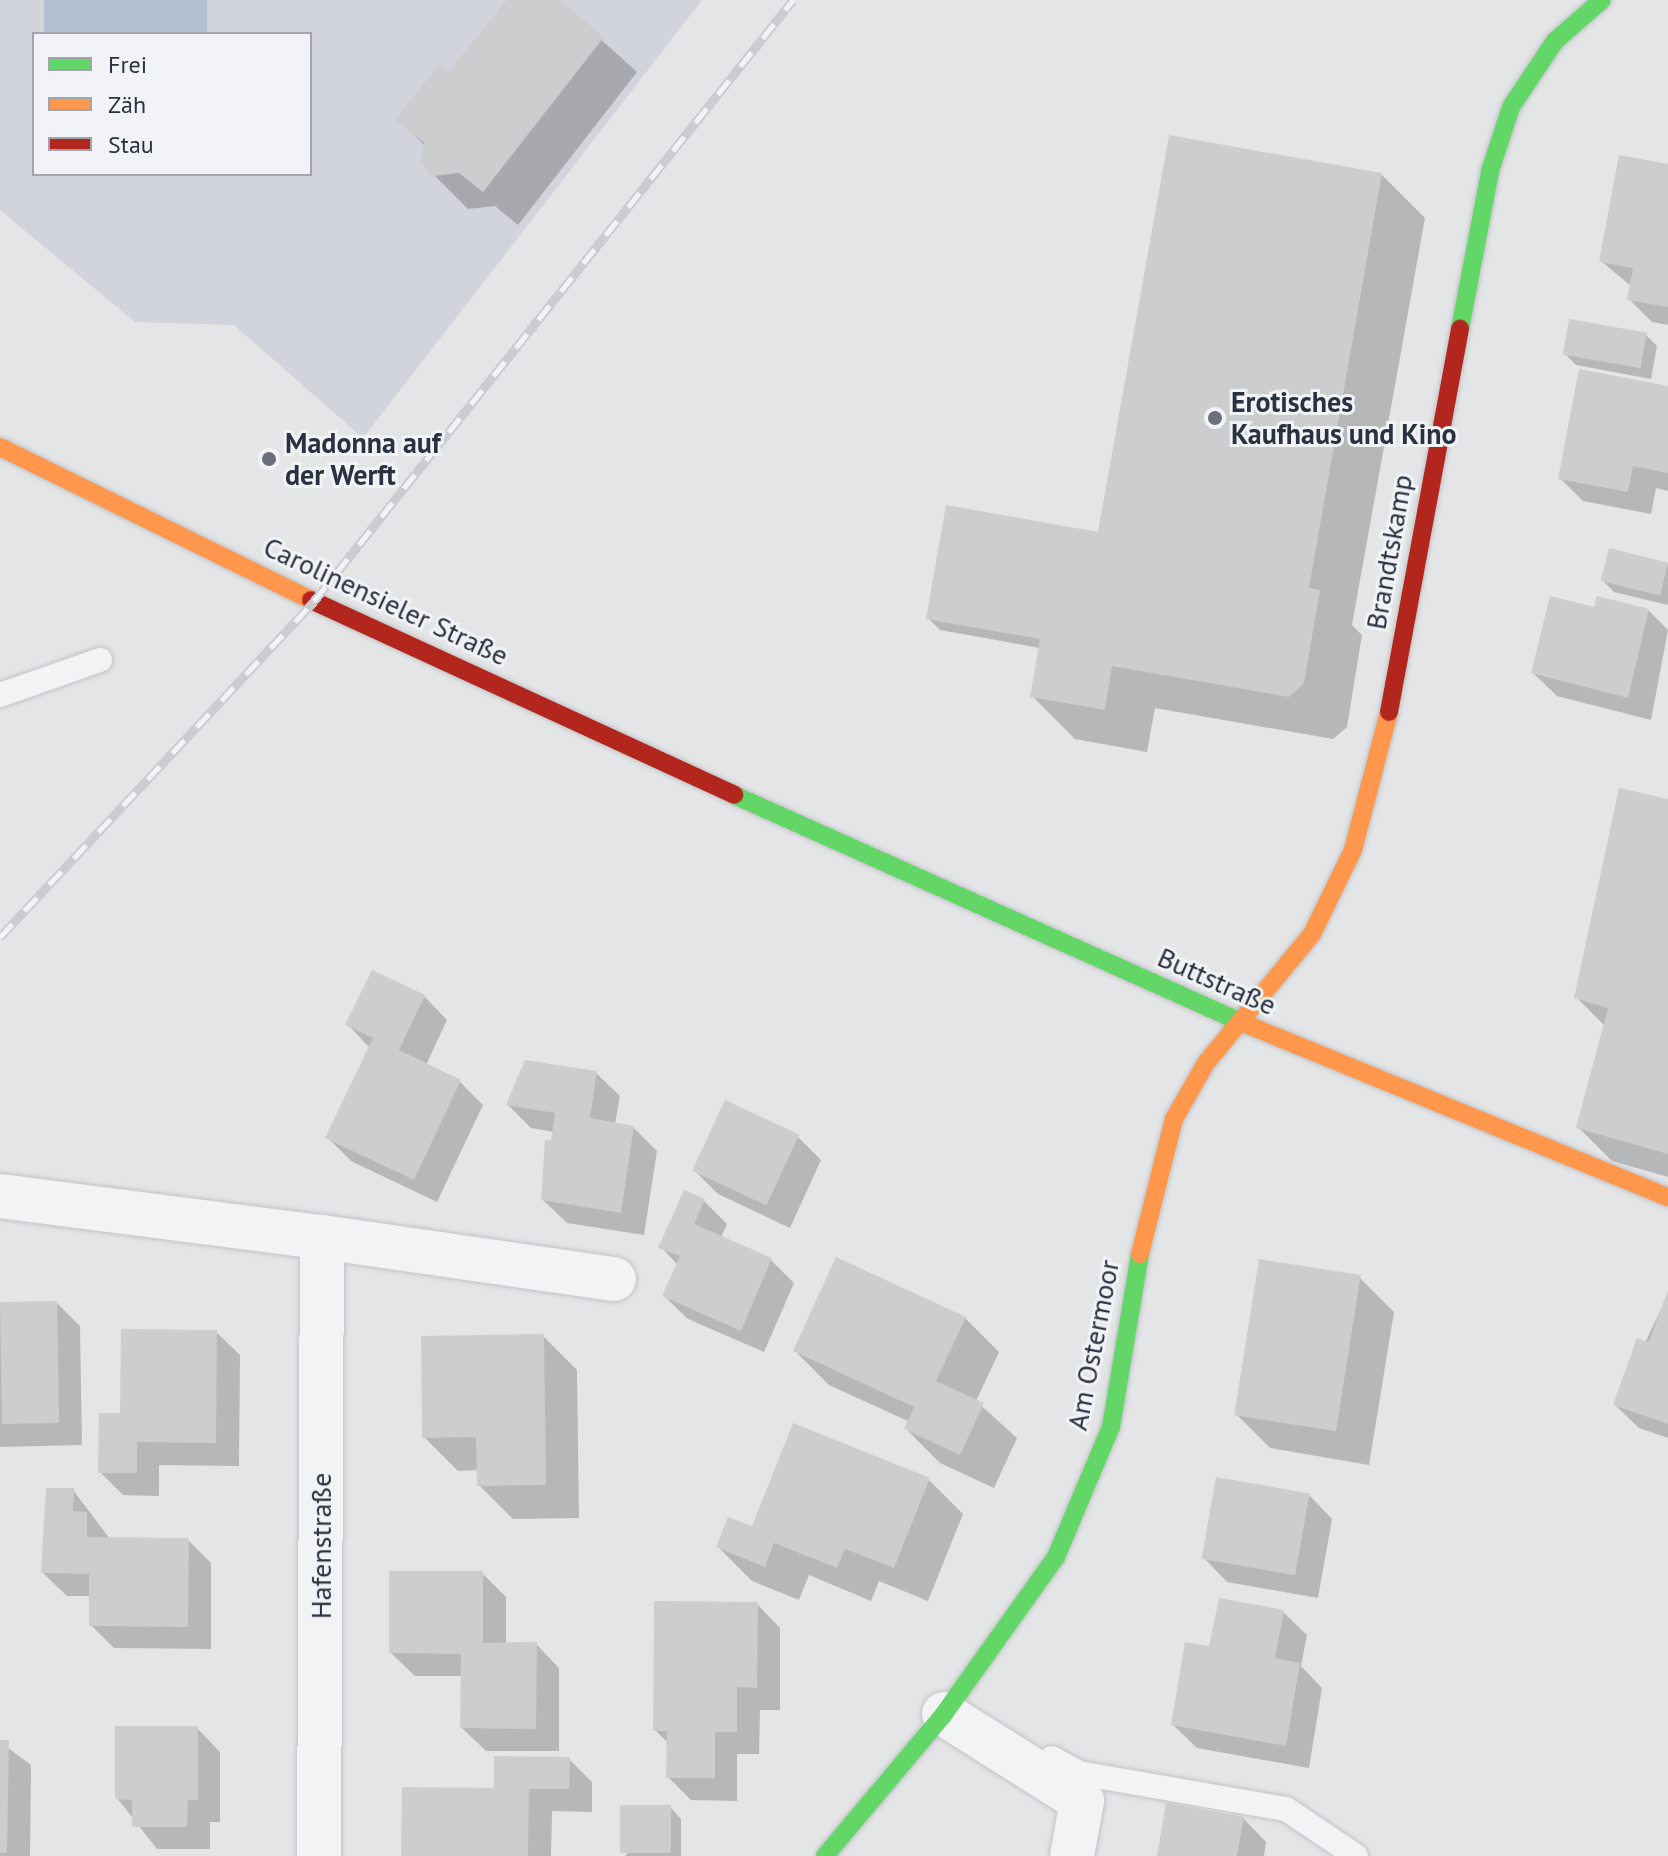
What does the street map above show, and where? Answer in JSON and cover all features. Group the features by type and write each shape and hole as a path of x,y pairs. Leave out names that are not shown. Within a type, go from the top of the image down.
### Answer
{"street":[{"name":"Brandtskamp","path":"1241,1022 1312,934 1353,850 1381,754 1475,241 1511,107 1555,41 1602,0"},
{"name":"Carolinensieler Straße","path":"0,447 750,801"},
{"name":"Buttstraße","path":"750,801 1241,1022 1668,1197"},
{"name":"Am Ostermoor","path":"825,1856 949,1708 1056,1557 1111,1427 1150,1191 1174,1119 1241,1022"},
{"path":"0,1196 322,1237 614,1279"},
{"name":"Hafenstraße","path":"319,1856 322,1237"},
{"path":"949,1708 1082,1801 1072,1856"}],"lane":[{"path":"0,695 100,660"},
{"path":"949,1708 1079,1773 1286,1809 1356,1856"}],"shaded area":[{"path":"0,0 702,0 363,438 234,325 135,322 0,210"}],"water":[{"path":"44,0 207,0 207,32 44,32"}],"building":[{"path":"507,0 560,0 604,37 483,192 459,173 432,176 421,161 424,143 395,119 439,65 448,72"},
{"path":"1169,135 1382,173 1309,588 1320,590 1304,683 1289,697 1112,666 1105,710 1030,697 1040,639 926,619 946,505 1098,532"},
{"path":"1619,155 1668,164 1668,307 1627,300 1633,268 1599,262"},
{"path":"1569,319 1647,333 1641,368 1563,354"},
{"path":"1579,369 1668,386 1668,473 1633,466 1628,492 1558,479"},
{"path":"1609,548 1668,563 1660,596 1601,581"},
{"path":"1550,596 1594,607 1597,596 1649,609 1628,698 1531,673"},
{"path":"1619,788 1668,799 1668,1154 1576,1128 1608,1008 1574,998"},
{"path":"372,970 425,995 399,1050 461,1080 414,1180 325,1138 373,1038 345,1025"},
{"path":"525,1060 597,1071 590,1118 634,1126 621,1213 541,1200 545,1140 551,1140 555,1113 506,1105"},
{"path":"725,1100 799,1135 766,1205 692,1171"},
{"path":"684,1190 705,1199 694,1224 772,1258 741,1331 662,1296 680,1256 658,1248"},
{"path":"836,1257 966,1317 936,1381 984,1403 960,1455 904,1429 914,1407 793,1351"},
{"path":"1259,1259 1361,1275 1336,1431 1234,1415"},
{"path":"1668,1290 1668,1424 1613,1405 1637,1338 1649,1342"},
{"path":"57,1301 59,1423 2,1424 0,1302"},
{"path":"121,1329 217,1330 216,1443 137,1442 137,1473 98,1473 99,1413 120,1413"},
{"path":"544,1334 546,1485 477,1486 476,1437 422,1438 421,1336"},
{"path":"793,1423 930,1478 894,1568 845,1549 837,1568 774,1543 765,1567 716,1547 728,1517 752,1526"},
{"path":"1216,1477 1310,1493 1295,1575 1202,1559"},
{"path":"46,1488 74,1488 73,1511 87,1512 87,1537 189,1538 188,1627 89,1626 89,1574 41,1573"},
{"path":"389,1571 483,1571 483,1643 537,1642 536,1729 460,1728 461,1654 389,1653"},
{"path":"1219,1598 1284,1610 1275,1658 1300,1663 1286,1746 1171,1725 1185,1642 1209,1646"},
{"path":"654,1601 758,1602 757,1688 737,1687 737,1732 715,1732 715,1778 666,1778 667,1731 653,1731"},
{"path":"115,1726 198,1726 198,1800 188,1800 187,1827 132,1827 132,1800 115,1799"},
{"path":"0,1740 9,1740 7,1853 0,1853"},
{"path":"494,1756 570,1757 569,1789 529,1789 528,1856 401,1856 402,1787 494,1788"},
{"path":"1166,1803 1244,1817 1237,1856 1157,1856"},
{"path":"620,1805 671,1805 671,1853 620,1853"}],"railway":[{"path":"0,937 314,601 793,0"}],"traffic: fast":[{"path":"1460,329 1490,171 1511,107 1555,41 1602,0"},
{"path":"734,795 1243,1023"},
{"path":"825,1856 944,1714 1056,1557 1111,1427 1140,1254"}],"traffic: slow":[{"path":"0,447 311,600"},
{"path":"1140,1254 1174,1119 1206,1063 1312,934 1353,850 1389,712"},
{"path":"1243,1023 1668,1197"}],"traffic: jam":[{"path":"1389,712 1460,329"},
{"path":"311,600 734,795"}],"place":[{"name":"Erotisches Kaufhaus und Kino","path":"1215,418"},
{"name":"Madonna auf der Werft","path":"269,459"}]}
